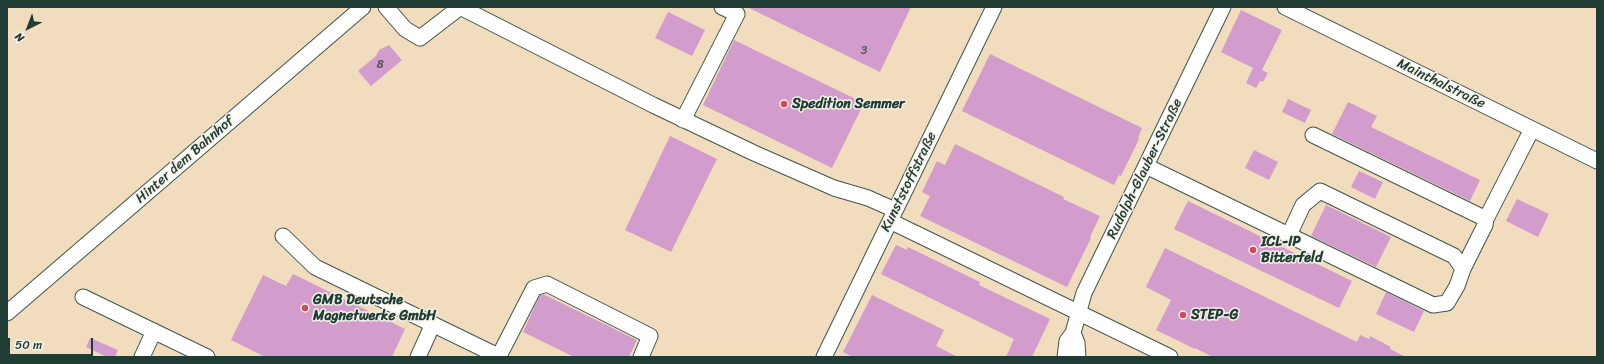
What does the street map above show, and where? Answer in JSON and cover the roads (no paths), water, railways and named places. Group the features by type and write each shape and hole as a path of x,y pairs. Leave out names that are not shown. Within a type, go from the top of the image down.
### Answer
{"street":[{"name":"Hinter dem Bahnhof","path":"7,313 363,7"},
{"path":"386,7 405,29 420,38 460,7 683,120 834,188 868,198 892,216 1078,312 1170,357"},
{"path":"683,120 736,14 722,7"},
{"name":"Kunststoffstraße","path":"830,355 892,216 994,7"},
{"name":"Rudolph-Glauber-Straße","path":"1065,357 1067,341 1073,333 1084,293 1223,7"},
{"name":"Mainthalstraße","path":"1284,7 1597,161"},
{"path":"1146,166 1433,305 1447,303 1457,286 1463,269 1486,219 1532,129"},
{"path":"1313,135 1486,219"},
{"path":"1289,235 1304,205 1320,191 1454,256 1463,269"},
{"path":"283,236 315,267 500,357 534,288 547,284 650,336 641,357"},
{"path":"83,297 207,357"},
{"path":"418,357 434,324"},
{"path":"142,357 154,331"},
{"name":"Rudolph-Glauber-Straße","path":"1073,333 1077,343 1078,357"}],"place":[{"name":"Spedition Semmer","path":"784,104"},
{"name":"ICL-IP Bitterfeld","path":"1253,250"},
{"name":"GMB Deutsche Magnetwerke GmbH","path":"305,308"},
{"name":"STEP-G","path":"1183,315"}]}
